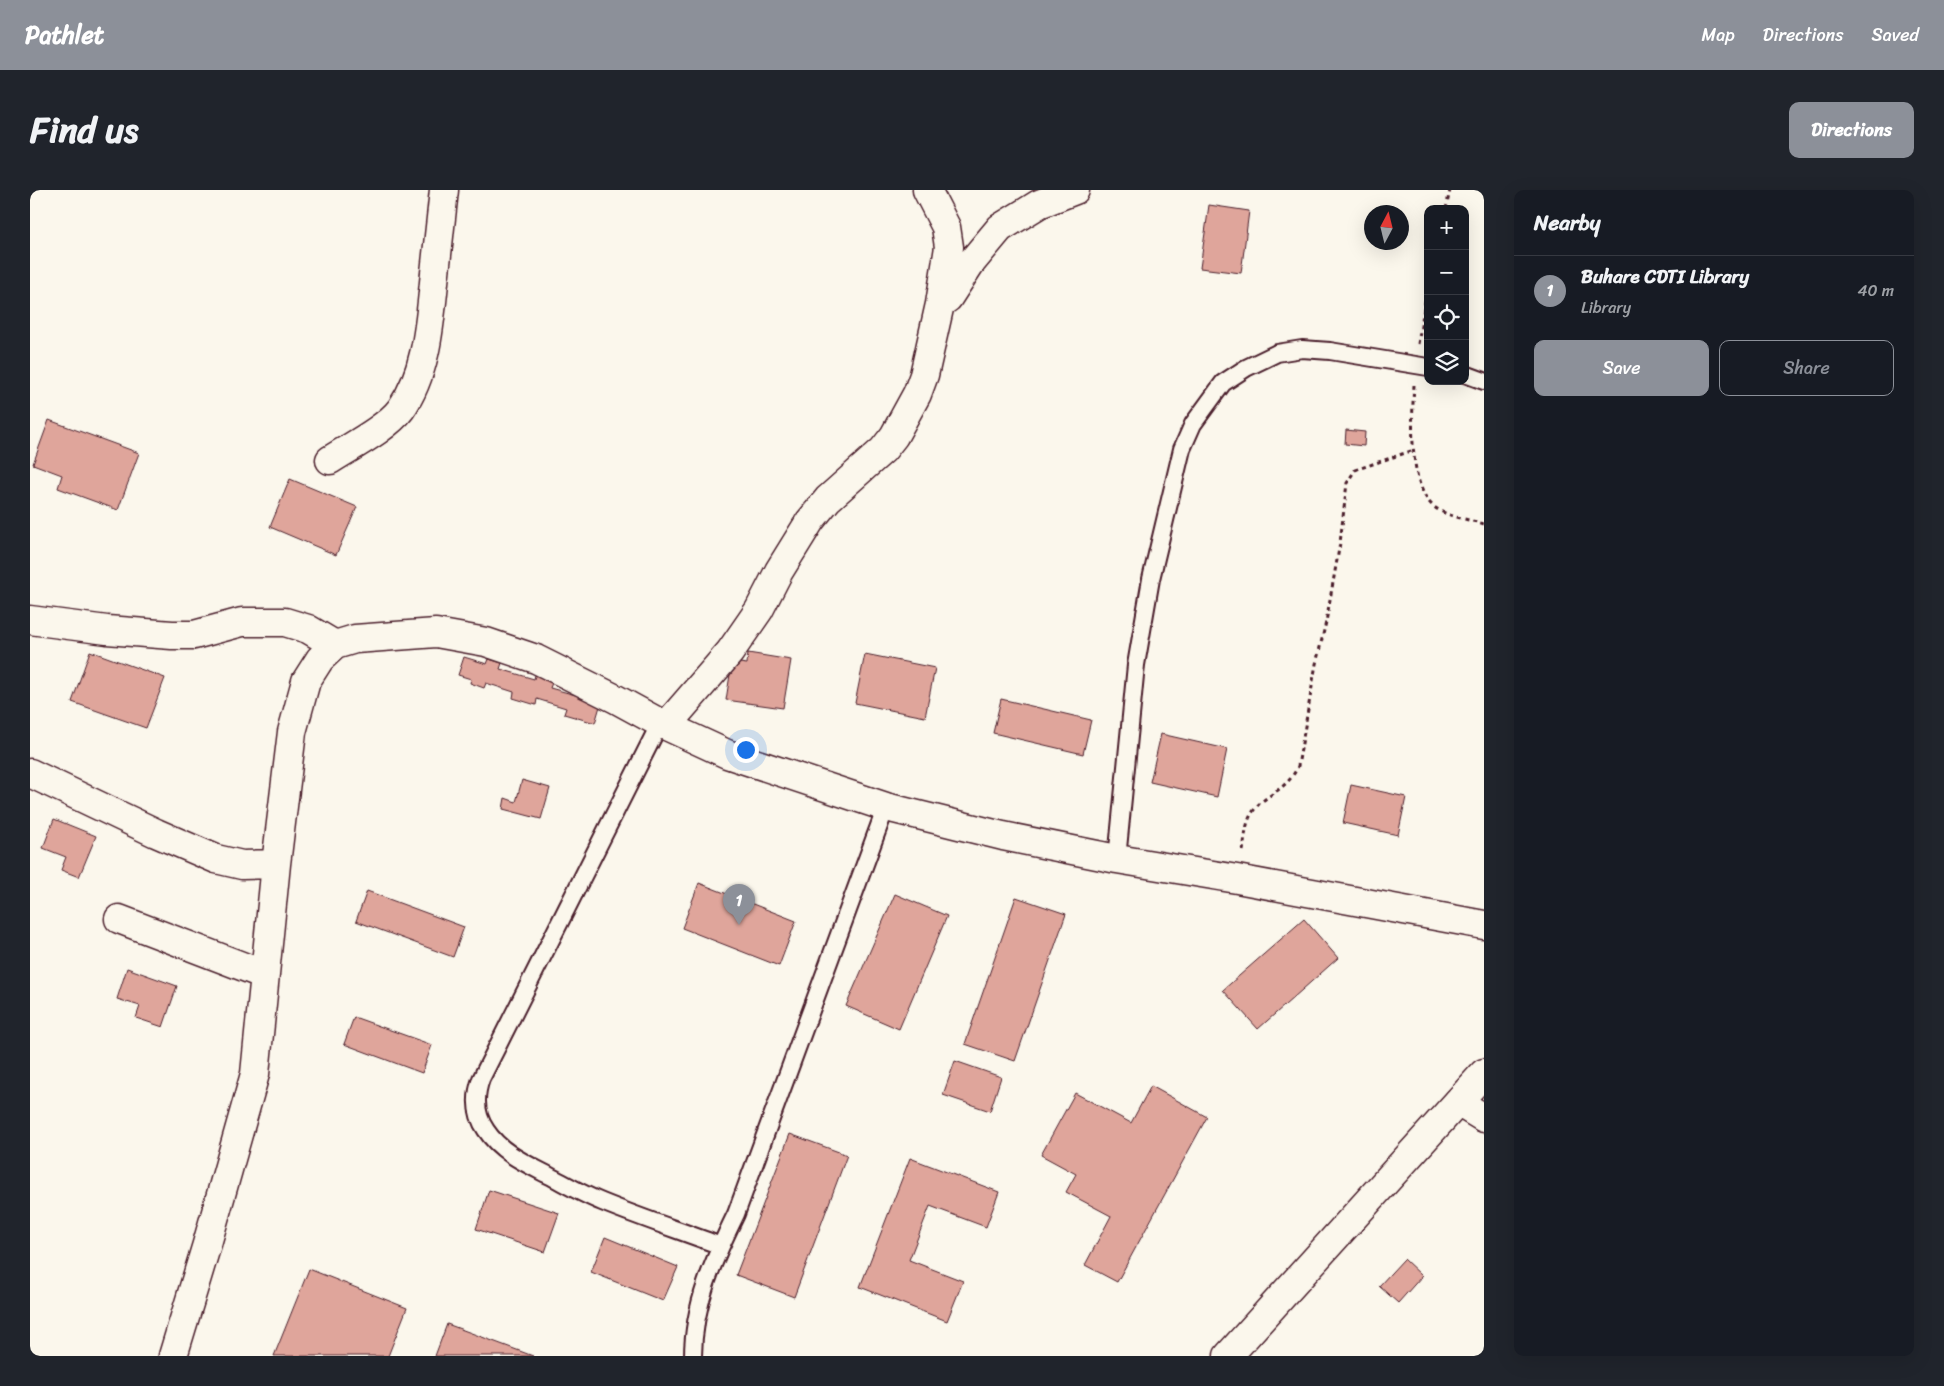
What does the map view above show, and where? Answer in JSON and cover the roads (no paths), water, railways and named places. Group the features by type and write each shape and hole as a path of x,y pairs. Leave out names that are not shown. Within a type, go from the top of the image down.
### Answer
{"street":[{"path":"330,460 388,422 400,409 414,384 421,363 429,326 444,190"},
{"path":"663,725 730,652 759,610 779,571 805,530 828,499 883,450 894,436 917,394 922,381 940,304 949,247 948,235 927,190"},
{"path":"940,304 948,298 970,264 1000,228 1039,204 1075,190"},
{"path":"30,620 172,635 194,635 242,622 285,622 308,629 335,645"},
{"path":"173,1356 255,1074 276,864 292,732 306,681 320,659 335,645 355,640 436,633 486,642 536,659 663,725 727,754 886,807 1003,836 1117,859 1238,879 1484,925"},
{"path":"30,773 156,833 216,859 242,865 276,864"},
{"path":"119,919 265,975"},
{"path":"1228,1356 1484,1072"},
{"path":"1458,1102 1484,1118"}],"lane":[{"path":"1117,859 1138,656 1158,551 1182,450 1193,424 1223,383 1246,368 1276,353 1302,349 1330,351 1422,366"},
{"path":"1469,375 1484,380"},
{"path":"663,725 481,1079 478,1088 477,1107 484,1128 491,1137 508,1153 528,1165 600,1202 721,1246"},
{"path":"693,1356 700,1300 739,1205 886,807"}],"place":[{"name":"Buhare CDTI Library","path":"739,925"}]}
